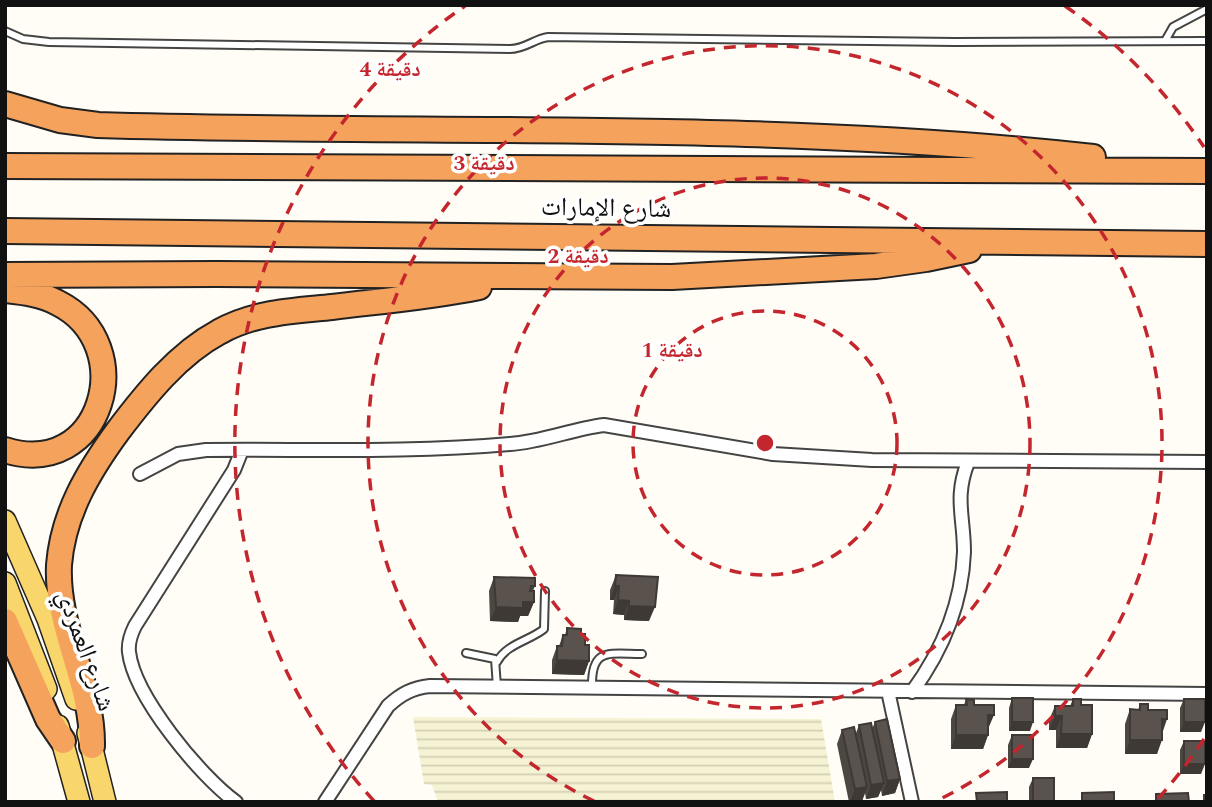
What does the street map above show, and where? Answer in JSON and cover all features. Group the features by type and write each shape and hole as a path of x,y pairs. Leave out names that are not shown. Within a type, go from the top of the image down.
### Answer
{"highway":[{"path":"5,104 60,120 98,125 805,136 1051,153 1202,171"},
{"name":"شارع الإمارات","path":"5,166 1202,171"},
{"name":"شارع الإمارات","path":"5,231 1207,244"},
{"path":"5,275 672,277 876,266 939,257 999,240"},
{"path":"92,746 90,708 62,613 59,581 61,549 68,518 88,474 128,418 156,385 207,339 254,317 463,290 517,275"},
{"path":"5,290 46,298 72,313 94,339 100,355 104,385 98,412 82,434 71,443 46,454 33,455 5,450"},
{"path":"5,621 48,719 63,741"}],"main road":[{"name":"شارع العمردي","path":"5,521 48,619 92,746 105,802"},
{"name":"شارع العمردي","path":"5,583 38,665 63,741 79,802"}],"street":[{"path":"141,474 178,454 205,450 380,451 511,444 604,425 773,454 968,462 1207,462"},
{"path":"236,802 208,778 160,717 136,675 129,646 135,626 234,470 242,450"},
{"path":"912,692 937,652 955,606 964,551 959,496 968,462"},
{"path":"325,802 388,706 400,695 414,688 430,686 1207,694"},
{"path":"888,691 912,802"}],"lane":[{"path":"1166,41 1173,27 1207,9"},
{"path":"5,31 23,38 49,42 510,49 548,37 942,42 1207,41"},
{"path":"498,687 497,662 506,650 544,629 545,591"},
{"path":"466,653 493,658 497,662"},
{"path":"592,688 593,668 599,657 607,654 642,654"}],"shaded area":[{"path":"413,717 821,719 835,802 438,802 432,785 424,784"}],"building":[{"path":"616,575 658,577 655,607 629,606 629,601 618,600 619,586 615,586"},
{"path":"494,577 535,578 535,586 531,586 530,591 534,591 534,602 523,602 523,608 496,607"},
{"path":"567,628 581,629 581,634 585,634 585,645 589,645 589,661 557,660 557,646 562,646"},
{"path":"1012,698 1033,698 1033,722 1012,722"},
{"path":"966,699 974,700 974,705 994,705 994,715 988,715 988,735 956,735 956,705 967,705"},
{"path":"1073,699 1081,699 1081,705 1092,705 1092,734 1061,734 1062,716 1055,716 1055,706 1073,706"},
{"path":"1184,699 1205,699 1205,722 1184,722"},
{"path":"1140,704 1148,704 1148,710 1167,710 1167,719 1162,719 1162,740 1130,740 1130,709 1140,710"},
{"path":"887,719 900,779 887,781 875,722"},
{"path":"871,723 884,783 871,785 859,725"},
{"path":"854,727 867,787 855,789 842,730"},
{"path":"1012,735 1033,735 1033,759 1012,759"},
{"path":"1184,741 1205,741 1205,764 1184,764"},
{"path":"1033,778 1054,778 1054,801 1033,801"},
{"path":"1007,792 1007,802 977,802 976,793"},
{"path":"1114,792 1114,802 1082,802 1082,793"},
{"path":"1188,793 1189,802 1156,802 1156,794"}]}
